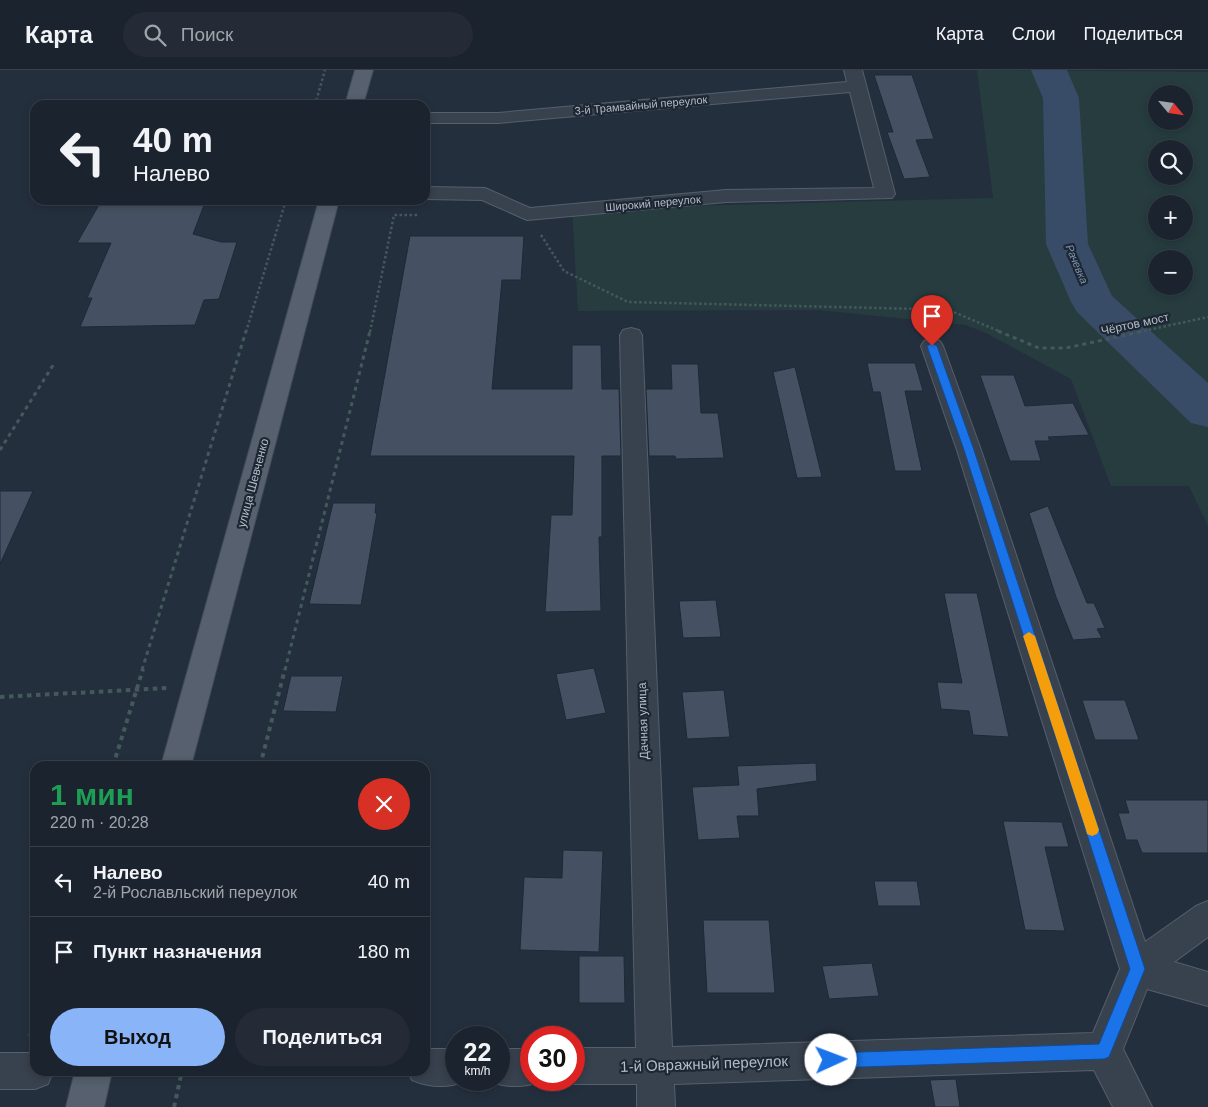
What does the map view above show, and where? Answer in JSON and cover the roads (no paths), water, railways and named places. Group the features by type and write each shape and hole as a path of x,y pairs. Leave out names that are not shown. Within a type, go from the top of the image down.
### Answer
{"main road":[{"path":"355,100 364,70"},
{"name":"улица Шевченко","path":"177,761 328,205"},
{"path":"84,1107 93,1076"}],"street":[{"name":"3-й Трамвайный переулок","path":"430,118 498,118 855,78"},
{"name":"Широкий переулок","path":"430,193 485,194 528,214 726,196 885,194 855,78"},
{"name":"Дачная улица","path":"631,335 656,1107"},
{"path":"932,346 972,460 1137,969"},
{"path":"1133,1107 1104,1051 1137,969 1208,917"},
{"path":"1137,969 1208,989"},
{"name":"1-й Овражный переулок","path":"585,1066 655,1066 1104,1051"},
{"path":"430,1067 445,1067"},
{"path":"0,1071 30,1071"}],"waterway":[{"name":"Рачевка","path":"1049,70 1061,98 1067,244 1093,302 1208,411"}]}
